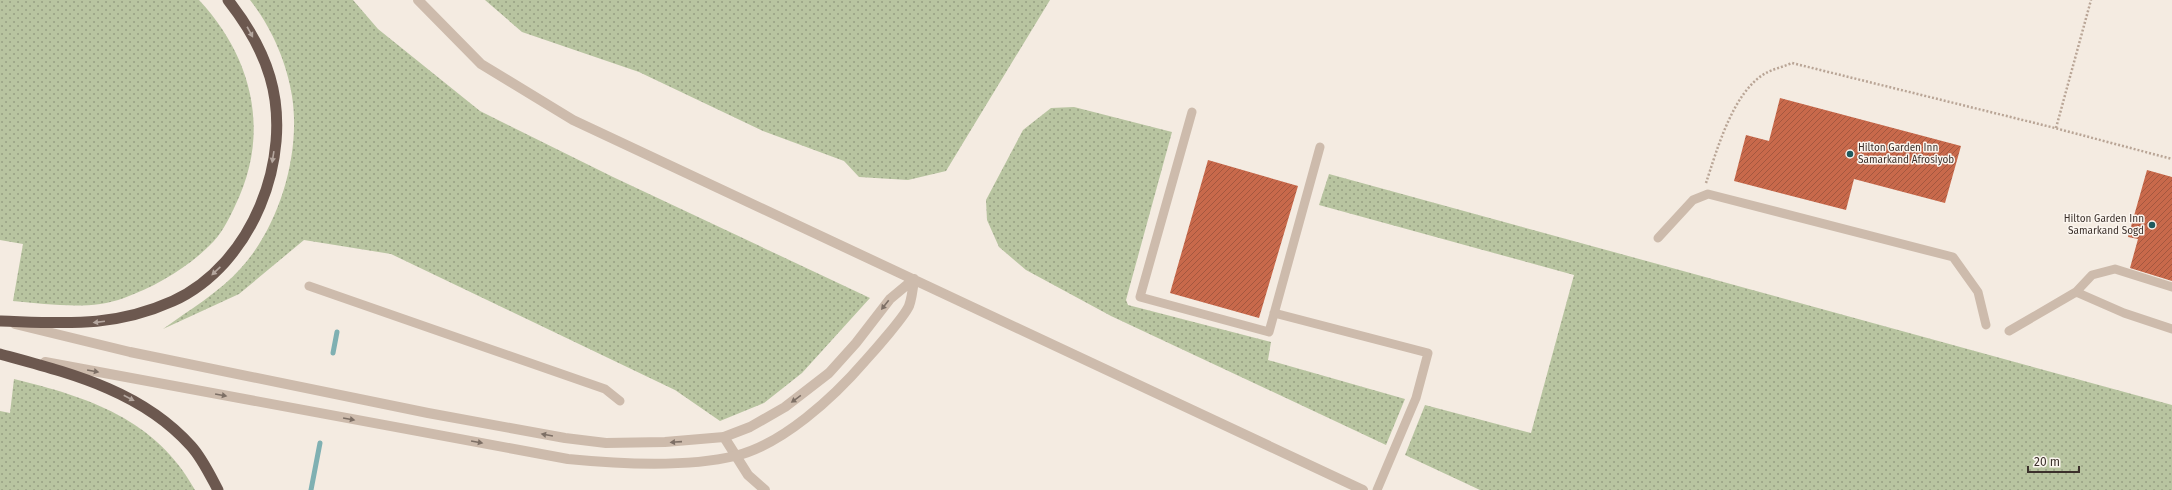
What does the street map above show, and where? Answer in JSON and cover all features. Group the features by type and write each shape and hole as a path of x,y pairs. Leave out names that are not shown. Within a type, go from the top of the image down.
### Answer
{"highway":[{"path":"1,321 85,324 130,316 173,301 195,289 215,273 237,249 251,226 263,200 269,178 276,128 270,78 266,66 250,31 228,0"},
{"path":"0,354 81,376 136,402 174,428 192,447 218,490"}],"street":[{"path":"418,0 481,64 573,120 1363,490"},
{"path":"1,321 137,353 428,413 565,438 625,443 665,442 724,437 750,427 773,415 819,382 856,343 890,299 914,280"},
{"path":"0,354 568,459 611,462 674,463 736,456 788,431 844,384 909,307 914,280"},
{"path":"724,437 748,475 765,490"}],"lane":[{"path":"1192,112 1140,297 1269,332 1320,147"},
{"path":"1658,238 1693,200 1708,194 1953,257 1978,292 1986,325"},
{"path":"2008,331 2076,292 2092,275 2115,269 2172,287"},
{"path":"309,286 604,389 620,401"},
{"path":"2076,292 2124,313 2172,329"},
{"path":"1274,312 1428,353 1416,398 1377,490"}],"path":[{"path":"2056,128 2091,0"},
{"path":"1702,196 1718,144 1740,97 1765,73 1792,64 2056,128 2172,159"}],"green space":[{"path":"0,0 199,0 218,23 232,46 244,71 251,97 254,124 252,151 246,179 224,228 209,246 180,270 158,283 111,302 69,306 13,301 23,244 0,240"},
{"path":"250,0 353,0 378,29 480,111 613,177 870,298 802,373 764,403 720,421 675,390 391,254 304,240 239,294 163,329 214,293 241,268 255,251 267,231 277,210 284,187 290,164 293,141 294,118 290,83 277,45 265,21"},
{"path":"485,0 1050,0 946,171 908,180 859,177 844,161 763,131 639,72 522,32"},
{"path":"1074,107 1172,132 1126,300 1128,305 1271,342 1268,360 1405,399 1386,445 1111,316 1026,270 999,247 987,220 986,200 1023,130 1051,108"},
{"path":"1329,174 2172,405 2172,490 1480,490 1405,455 1425,405 1531,433 1574,275 1319,205"},
{"path":"14,379 94,403 140,428 161,445 179,466 195,490 0,490 0,411 10,413"}],"building":[{"name":"Hilton Garden Inn Samarkand Afrosiyob","path":"1780,98 1961,146 1945,203 1854,179 1846,210 1734,181 1746,135 1769,141"},
{"path":"1208,160 1298,186 1259,318 1170,293"},
{"name":"Hilton Garden Inn Samarkand Sogd","path":"2147,170 2172,177 2172,281 2130,268 2138,239 2128,237"}],"waterway":[{"path":"333,353 337,332"},
{"path":"311,490 320,443"}],"place":[{"name":"Hilton Garden Inn Samarkand Afrosiyob","path":"1850,154"},
{"name":"Hilton Garden Inn Samarkand Sogd","path":"2152,225"}]}
